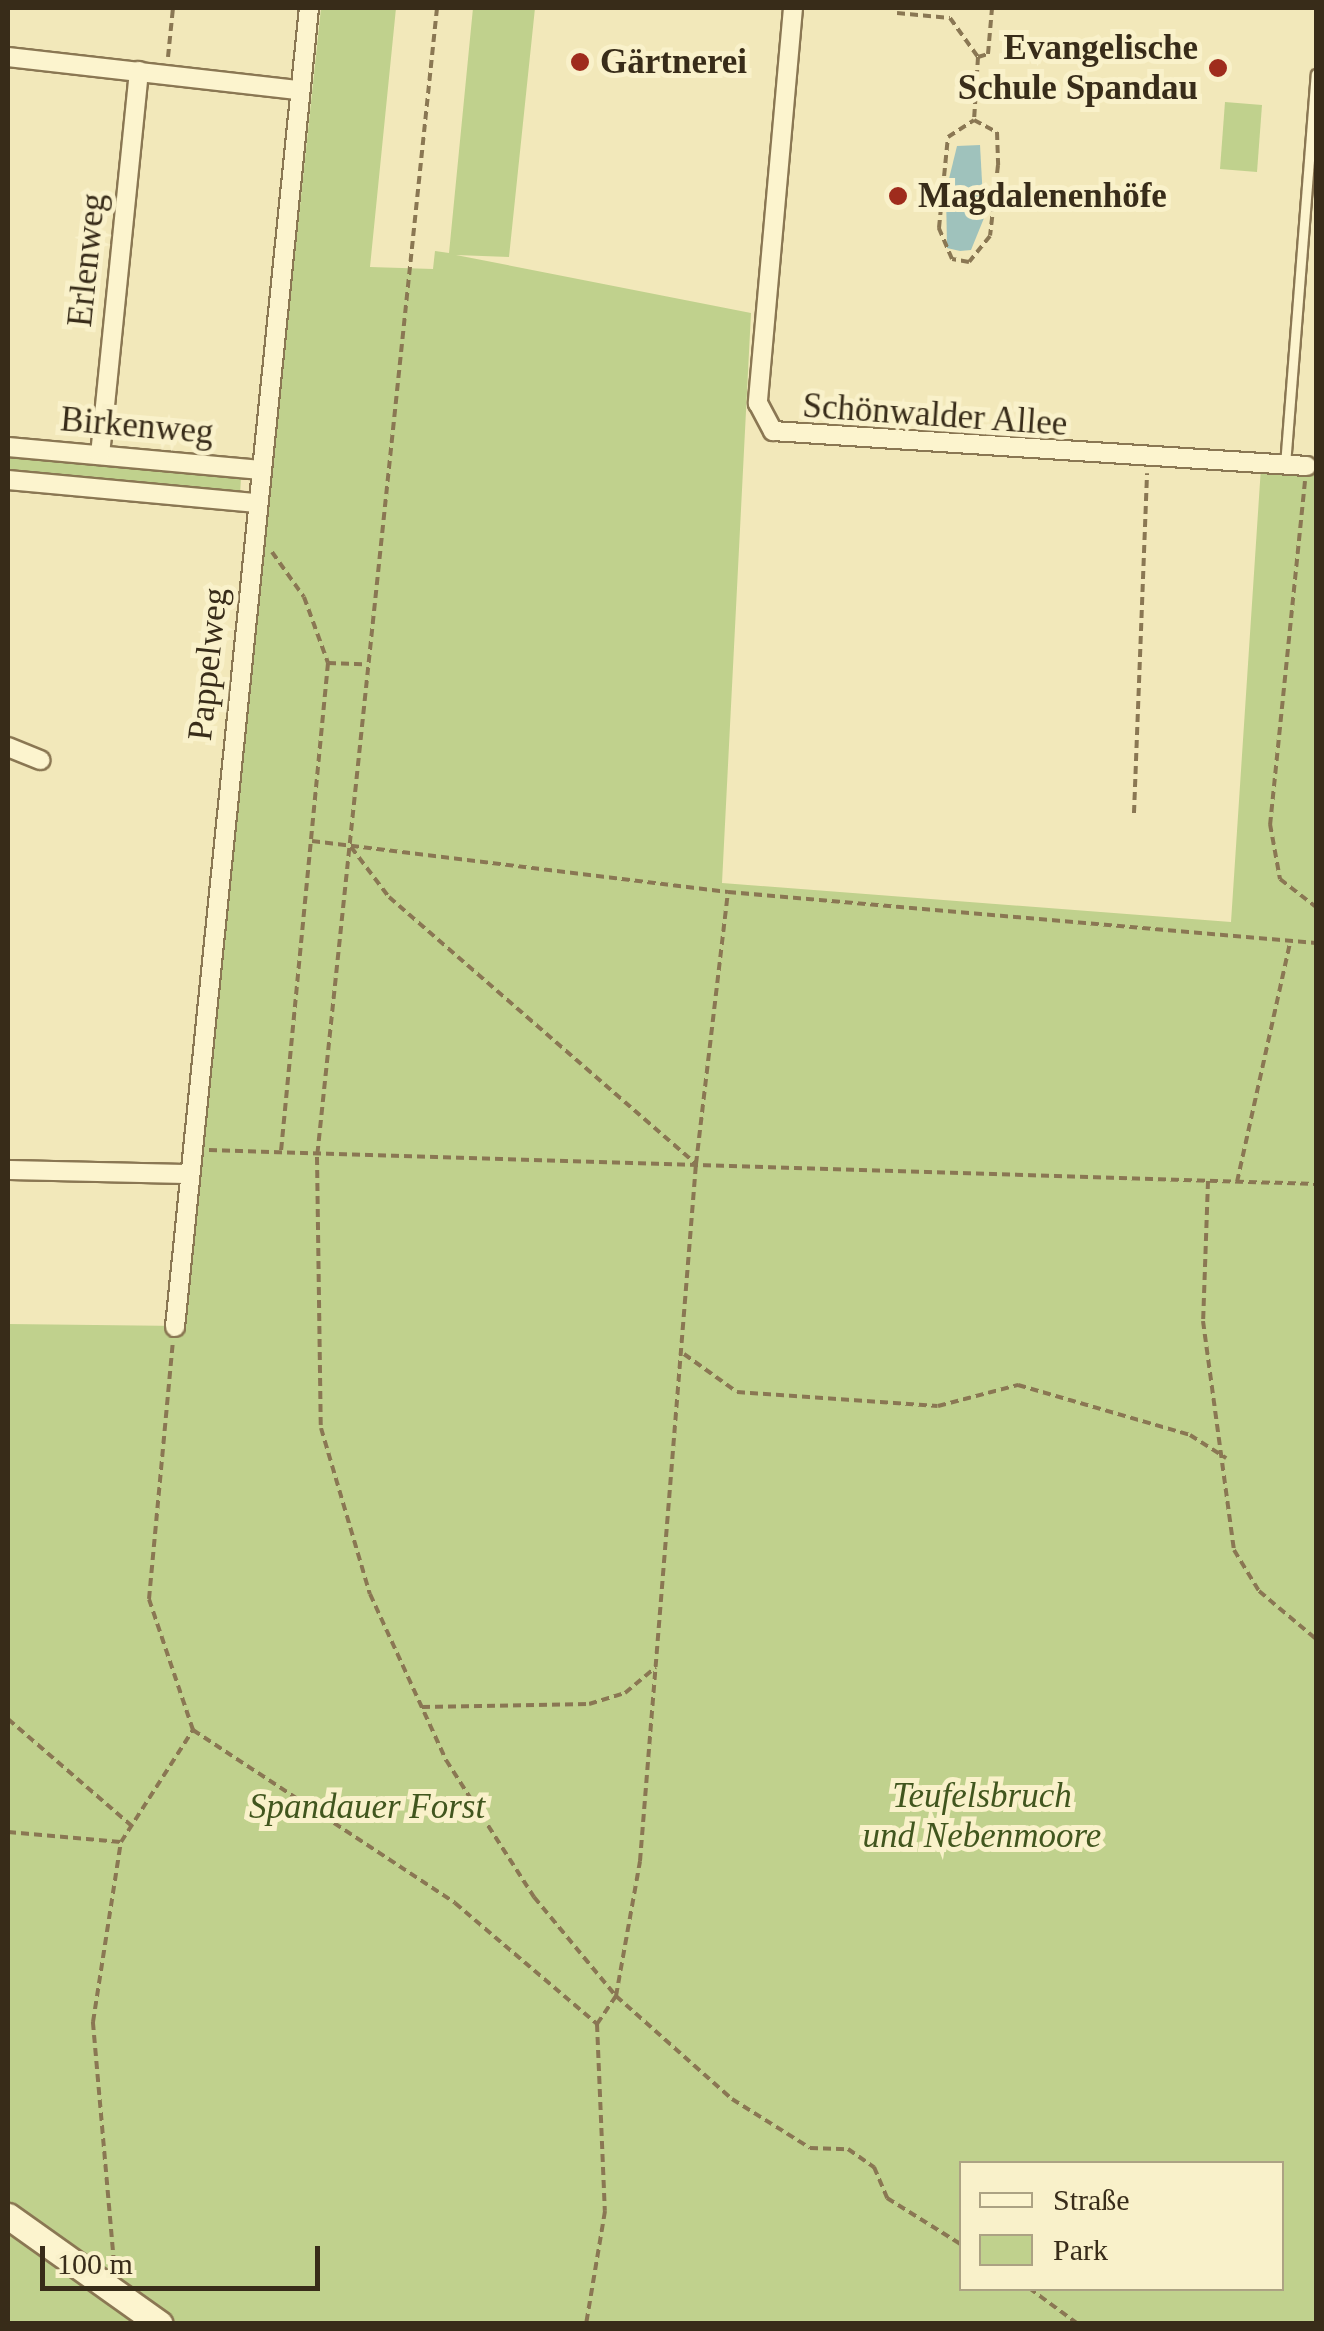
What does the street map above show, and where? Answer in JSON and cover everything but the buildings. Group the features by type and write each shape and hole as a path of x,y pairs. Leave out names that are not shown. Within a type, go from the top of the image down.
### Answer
{"main road":[{"path":"8,2216 158,2323"}],"street":[{"name":"Pappelweg","path":"174,1327 309,8"},
{"name":"Schönwalder Allee","path":"794,8 758,403 769,426 795,439 1285,468 1306,466"},
{"path":"16,58 299,90"},
{"name":"Erlenweg","path":"100,455 139,71"},
{"name":"Birkenweg","path":"8,447 261,470"},
{"name":"Birkenweg","path":"8,480 257,503"},
{"path":"8,746 41,760"},
{"path":"8,1170 187,1174"}],"lane":[{"path":"1285,468 1316,74"}],"path":[{"path":"167,74 173,8"},
{"path":"437,8 376,538 351,847 316,1157 321,1428 370,1594 422,1707 534,1897 616,1996 732,2099 810,2148 848,2150 874,2167 888,2198 959,2243"},
{"path":"978,57 988,54 992,8"},
{"path":"896,13 950,18 978,57 974,120"},
{"path":"974,120 997,132 998,164 990,236 969,262 952,260 939,228 948,137 974,120"},
{"path":"1134,813 1147,460"},
{"path":"1306,466 1270,824 1280,879 1316,907"},
{"path":"254,528 304,598 328,663 281,1154"},
{"path":"328,663 364,664"},
{"path":"312,841 728,892 1316,944"},
{"path":"351,847 390,898 696,1164"},
{"path":"586,2324 605,2212 597,2024 616,1996 640,1861 696,1164 728,892"},
{"path":"1237,1182 1290,941"},
{"path":"190,1150 316,1157 696,1164 1316,1184"},
{"path":"1208,1181 1202,1321 1226,1458 1234,1550 1259,1591 1316,1638"},
{"path":"174,1327 149,1599 193,1730 455,1903 597,2024"},
{"path":"683,1353 737,1392 938,1406 1018,1385 1190,1436 1226,1458"},
{"path":"422,1707 589,1704 625,1693 656,1667"},
{"path":"8,1719 132,1826"},
{"path":"106,2286 115,2199 93,2022 122,1842 193,1730"},
{"path":"8,1832 122,1842"},
{"path":"1033,2291 1078,2324"}],"green space":[{"name":"Spandauer Forst","path":"321,8 396,8 370,267 433,269 435,251 449,253 473,8 535,8 509,257 456,255 751,313 722,883 1231,922 1261,467 1316,469 1316,2323 8,2324 8,1324 181,1326"},
{"path":"1225,102 1262,105 1257,172 1220,169"},
{"path":"8,456 241,477 240,495 8,473"}],"water":[{"path":"980,145 984,218 971,250 947,248 946,191 957,146"}],"place":[{"name":"Gärtnerei","path":"580,62"},
{"name":"Evangelische Schule Spandau","path":"1218,68"},
{"name":"Magdalenenhöfe","path":"898,196"}],"park label":[{"name":"Teufelsbruch und Nebenmoore","path":"982,1816"}]}
